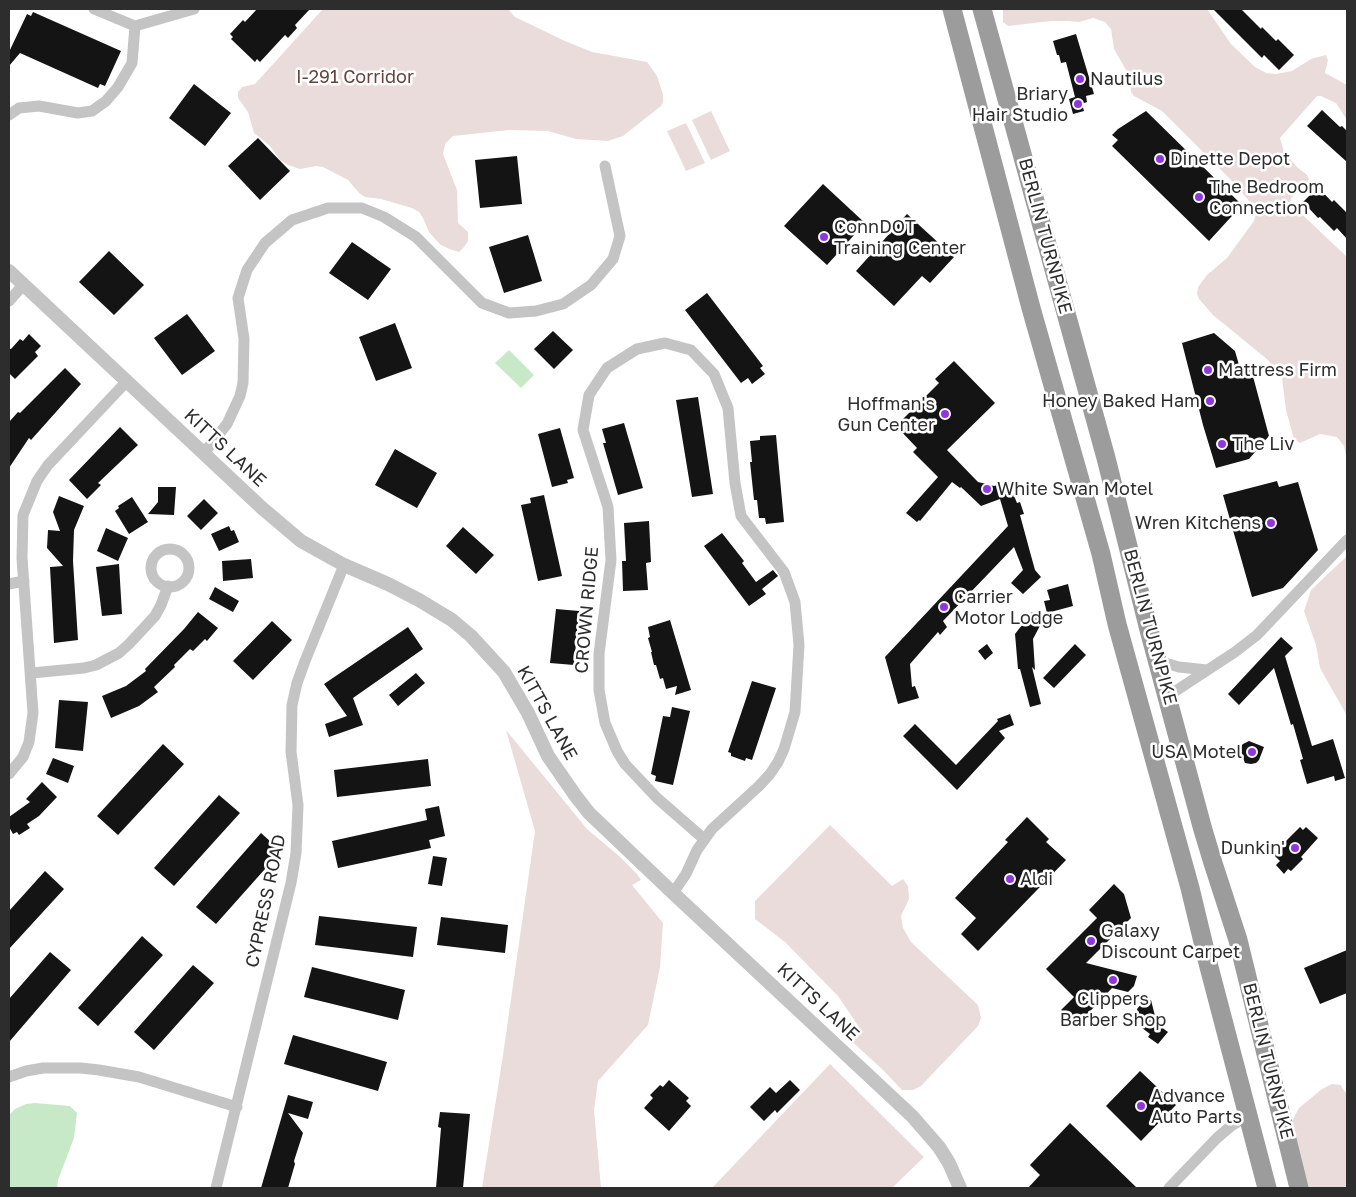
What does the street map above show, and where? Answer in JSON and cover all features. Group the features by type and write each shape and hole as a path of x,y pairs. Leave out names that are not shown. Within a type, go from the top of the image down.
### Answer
{"highway":[{"name":"BERLIN TURNPIKE","path":"952,9 1031,308 1098,545 1117,624 1190,888 1204,949 1267,1188"},
{"name":"BERLIN TURNPIKE","path":"982,9 1063,300 1111,478 1149,630 1213,864 1238,940 1299,1188"},
{"path":"1031,308 1063,300"},
{"path":"1117,624 1132,634 1149,630"}],"street":[{"path":"94,9 135,26 194,9"},
{"path":"9,115 19,108 39,106 78,113 92,111 106,101 118,87 132,63 135,26"},
{"path":"204,453 227,424 240,396 244,339 238,298 247,270 265,243 292,220 328,208 362,208 384,217 416,237 482,303 509,313 536,311 563,304 591,285 613,259 620,236 605,166"},
{"name":"KITTS LANE","path":"9,271 262,508 302,541 344,565 408,594 452,620 471,636 504,672 528,713 548,756 575,795 605,829 912,1116 939,1147 949,1163 960,1188"},
{"path":"9,301 24,284"},
{"name":"CROWN RIDGE","path":"673,893 686,874 704,839 717,824 770,774 784,749 795,712 800,645 795,602 784,572 741,516 735,484 728,408 714,374 691,350 665,343 637,349 607,368 590,395 583,430 608,507 611,560 600,654 599,690 605,723 625,764 657,798 704,839"},
{"path":"9,774 23,757 34,713 24,581 23,515 36,481 64,446 127,381"},
{"path":"1168,696 1235,652 1257,635 1347,540"},
{"name":"CYPRESS ROAD","path":"216,1188 290,889 296,853 298,805 291,752 292,705 305,661 344,565"},
{"path":"9,584 24,581"},
{"path":"32,672 84,668 96,665 118,653 155,616 161,606 168,586"},
{"path":"1158,661 1179,667 1207,670"},
{"path":"9,1076 43,1068 100,1070 139,1077 237,1107"},
{"path":"1169,1188 1231,1126 1239,1121 1249,1120"}],"green space":[{"name":"I-291 Corridor","path":"323,9 508,9 515,17 592,52 647,62 657,76 663,94 663,102 661,106 623,136 608,141 576,139 548,131 509,130 453,136 445,144 443,154 457,190 458,223 468,232 468,241 459,252 441,245 436,240 429,232 419,212 412,208 381,199 365,197 348,180 323,167 316,166 300,169 288,165 280,160 270,146 254,133 248,112 238,98 238,92 242,87 255,84"},
{"path":"1003,9 1207,9 1231,44 1255,67 1266,73 1276,74 1292,71 1311,59 1326,55 1328,60 1325,73 1347,85 1347,120 1336,103 1317,96 1280,138 1284,152 1309,179 1291,198 1290,203 1347,257 1347,461 1344,446 1337,437 1320,434 1300,443 1294,439 1286,410 1282,378 1268,360 1213,315 1197,294 1198,287 1207,275 1227,258 1254,221 1256,209 1230,179 1162,111 1134,96 1131,92 1130,77 1114,49 1111,29 1105,22 1093,18 1079,22 1051,21 1008,26 1003,22"},
{"path":"711,111 730,151 711,160 692,120"},
{"path":"686,123 705,163 686,171 667,131"},
{"path":"1347,556 1346,714 1320,668 1316,645 1304,611 1311,590"},
{"path":"506,730 587,829 637,874 641,880 632,885 663,923 660,967 648,1025 598,1081 594,1110 601,1188 482,1188 535,831"},
{"path":"830,825 892,886 903,879 908,886 909,899 901,916 903,928 911,942 978,1005 981,1018 978,1026 921,1086 913,1090 902,1090 846,1036 859,1027 838,996 785,942 755,919 755,901"},
{"path":"830,1064 924,1157 892,1188 712,1188"},
{"path":"1332,1084 1341,1085 1347,1094 1347,1188 1306,1188 1292,1123 1293,1119 1299,1108 1322,1089"}],"shaded area":[{"path":"509,350 534,375 521,388 495,363"},
{"path":"26,1104 70,1106 77,1113 74,1138 58,1180 57,1188 9,1188 9,1115 15,1109"}],"building":[{"path":"257,9 310,9 295,25 297,28 288,38 285,35 260,62 257,59 255,62 231,39 233,37 230,34"},
{"path":"1213,9 1241,9 1261,29 1262,27 1276,41 1278,39 1294,55 1279,70 1264,55 1262,58"},
{"path":"33,12 121,51 105,86 100,84 98,88 20,53 9,66 9,52 27,14 31,16"},
{"path":"1076,34 1094,94 1086,96 1087,102 1082,104 1084,111 1073,114 1069,99 1075,97 1066,62 1061,63 1053,41"},
{"path":"194,84 231,113 205,146 169,118"},
{"path":"1322,110 1347,131 1347,162 1307,126"},
{"path":"1146,111 1242,205 1209,241 1112,146 1118,140 1112,135"},
{"path":"258,138 290,171 260,200 228,166"},
{"path":"517,156 522,204 480,208 475,160"},
{"path":"823,184 865,223 827,265 784,226"},
{"path":"1318,187 1332,202 1334,200 1347,213 1347,239 1337,228 1334,231 1320,217 1318,218 1303,202"},
{"path":"907,214 954,257 930,283 922,276 894,306 856,271"},
{"path":"528,235 542,281 504,293 489,247"},
{"path":"352,242 391,269 368,300 329,273"},
{"path":"109,251 144,285 114,315 79,282"},
{"path":"707,293 763,366 760,368 765,374 752,384 748,378 741,383 685,310"},
{"path":"187,314 215,351 182,375 154,338"},
{"path":"395,323 412,368 376,381 359,337"},
{"path":"553,331 573,350 554,369 534,349"},
{"path":"1214,333 1235,351 1241,372 1251,369 1269,436 1249,459 1216,468 1182,343"},
{"path":"29,334 41,346 35,352 38,356 15,379 9,373 9,349 20,339 23,341"},
{"path":"954,361 995,403 947,450 978,482 994,486 1008,481 1017,503 1020,502 1024,514 1020,515 1035,570 1041,577 1023,594 1011,583 1023,570 1014,547 943,621 947,627 940,635 938,632 910,664 912,687 915,686 919,698 898,704 885,657 1008,526 1000,499 981,506 961,487 952,482 920,521 917,522 906,513 938,477 913,452 917,448 896,426 939,383 935,379"},
{"path":"65,368 81,384 31,440 29,438 9,468 9,422"},
{"path":"698,397 713,494 692,497 676,400"},
{"path":"624,423 643,488 618,495 603,443 606,443 602,429"},
{"path":"120,427 138,445 98,483 101,485 87,499 69,480"},
{"path":"560,428 574,478 567,480 568,483 552,487 538,434"},
{"path":"776,435 784,522 766,524 765,518 759,518 757,500 754,500 750,441 760,440 760,436"},
{"path":"395,449 437,473 417,508 375,485"},
{"name":"Wren Kitchens","path":"1277,481 1279,487 1298,482 1318,550 1283,588 1252,597 1223,495"},
{"path":"158,487 176,487 174,515 148,514 158,502"},
{"path":"544,495 562,576 538,581 521,505 531,503 530,498"},
{"path":"59,496 84,506 74,530 73,561 78,640 54,643 50,567 63,566 47,548 48,530 60,531 53,512"},
{"path":"132,497 148,522 129,534 115,511 119,508 118,506"},
{"path":"204,499 218,513 201,530 187,516"},
{"path":"649,521 651,562 646,563 648,590 623,591 622,561 626,561 624,523"},
{"path":"229,526 231,531 234,530 239,542 219,551 211,534"},
{"path":"463,527 494,555 476,574 446,546"},
{"path":"106,528 128,538 118,561 97,551"},
{"path":"722,533 744,561 742,563 756,582 773,570 778,576 762,589 766,594 749,606 704,546"},
{"path":"251,559 253,578 223,581 222,561"},
{"path":"119,564 122,614 102,616 96,567"},
{"path":"1068,584 1073,606 1047,613 1044,601 1050,600 1047,590"},
{"path":"215,587 239,601 233,612 209,599"},
{"path":"556,609 579,611 574,665 550,663"},
{"path":"198,612 218,628 207,641 205,639 193,651 190,649 174,665 175,667 154,687 158,692 139,706 111,718 102,696 126,686 146,671 145,669"},
{"path":"1032,612 1043,620 1033,639 1035,670 1032,667 1041,704 1030,707 1020,669 1018,669 1015,634"},
{"path":"670,620 691,690 675,695 677,686 666,689 663,678 660,679 656,665 654,665 648,638 650,637 648,627"},
{"path":"272,621 292,640 253,680 233,661"},
{"path":"408,627 423,649 353,698 363,725 329,737 325,724 347,716 324,684"},
{"path":"1281,637 1293,648 1285,656 1312,746 1333,739 1345,778 1335,781 1334,776 1307,784 1300,760 1303,759 1274,668 1239,705 1228,694"},
{"path":"987,644 993,653 985,660 978,651"},
{"path":"1075,644 1086,655 1054,688 1043,678"},
{"path":"416,673 425,683 398,706 389,695"},
{"path":"752,681 776,688 752,760 746,758 745,761 731,756 731,753 728,752"},
{"path":"59,700 88,702 83,751 55,748"},
{"path":"672,707 690,711 673,785 655,781 656,776 651,774 663,716 670,717"},
{"path":"1010,714 1014,725 999,731 1005,738 957,790 903,736 915,724 956,765 998,721 997,719"},
{"path":"1249,741 1264,747 1259,760 1251,764 1245,763 1239,748"},
{"path":"163,744 184,764 118,835 97,816"},
{"path":"53,758 74,766 68,783 46,774"},
{"path":"428,759 431,786 337,797 334,770"},
{"path":"42,782 57,797 39,816 27,824 30,828 19,835 17,832 13,834 9,827 9,817 30,802 26,799"},
{"path":"219,795 240,813 174,886 154,868"},
{"path":"439,806 445,836 429,840 431,848 338,868 332,841 427,820 425,809"},
{"name":"Aldi","path":"1027,817 1049,839 1046,842 1066,860 978,951 961,934 976,918 955,898 1008,842 1005,840"},
{"name":"Dunkin'","path":"1300,827 1303,830 1306,827 1318,838 1301,857 1303,859 1291,871 1288,869 1284,874 1276,865 1280,861 1273,854"},
{"path":"261,833 281,851 216,924 196,907"},
{"path":"433,856 447,858 442,886 428,884"},
{"path":"45,871 64,889 9,949 9,911"},
{"path":"1114,884 1124,894 1131,918 1086,963 1137,976 1134,986 1128,992 1112,988 1077,1025 1061,1010 1074,997 1046,969 1097,918 1089,910"},
{"path":"319,916 417,927 413,957 315,945"},
{"path":"441,917 508,925 505,953 437,945"},
{"path":"142,936 163,955 98,1026 78,1008"},
{"path":"1347,950 1347,993 1320,1004 1304,968"},
{"path":"50,952 71,970 9,1042 9,999"},
{"path":"193,965 214,983 154,1050 134,1032"},
{"path":"312,967 405,990 398,1020 304,997"},
{"path":"1151,1000 1157,1024 1168,1032 1158,1044 1148,1037 1150,1034 1142,1028 1137,1009 1143,1002"},
{"path":"293,1035 387,1062 378,1091 284,1064"},
{"name":"Advance Auto Parts","path":"1140,1071 1176,1105 1141,1141 1106,1106"},
{"path":"669,1080 689,1098 686,1101 691,1106 669,1131 644,1108 653,1098 650,1095 660,1085 663,1087"},
{"path":"790,1080 800,1090 777,1113 775,1110 764,1121 750,1107 770,1087 776,1093"},
{"path":"288,1095 313,1102 308,1119 288,1113 303,1133 288,1188 261,1188"},
{"path":"440,1112 470,1114 463,1188 436,1188 441,1128 438,1127"},
{"path":"1070,1123 1137,1188 1028,1188 1040,1175 1030,1165"}],"place":[{"name":"Nautilus","path":"1080,79"},
{"name":"Briary Hair Studio","path":"1078,104"},
{"name":"Dinette Depot","path":"1160,159"},
{"name":"The Bedroom Connection","path":"1199,197"},
{"name":"ConnDOT Training Center","path":"824,237"},
{"name":"Mattress Firm","path":"1208,370"},
{"name":"Honey Baked Ham","path":"1210,401"},
{"name":"Hoffman's Gun Center","path":"945,414"},
{"name":"The Liv","path":"1222,444"},
{"name":"White Swan Motel","path":"987,489"},
{"name":"Wren Kitchens","path":"1271,523"},
{"name":"Carrier Motor Lodge","path":"944,607"},
{"name":"USA Motel","path":"1252,752"},
{"name":"Dunkin'","path":"1295,848"},
{"name":"Aldi","path":"1010,879"},
{"name":"Galaxy Discount Carpet","path":"1091,941"},
{"name":"Clippers Barber Shop","path":"1113,980"},
{"name":"Advance Auto Parts","path":"1141,1106"}]}
